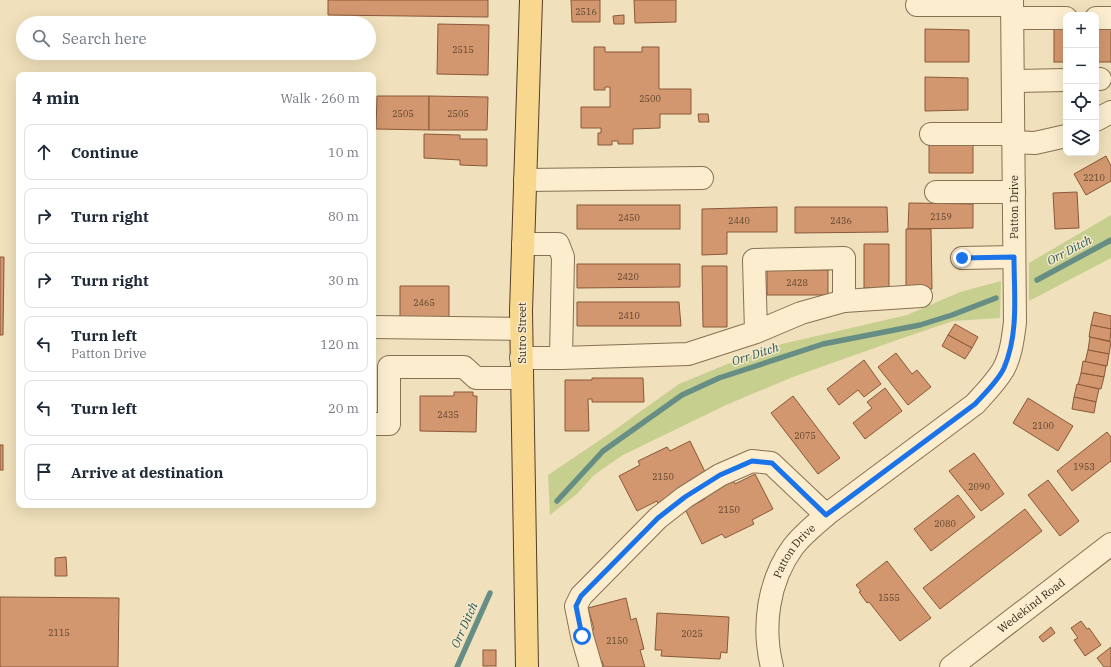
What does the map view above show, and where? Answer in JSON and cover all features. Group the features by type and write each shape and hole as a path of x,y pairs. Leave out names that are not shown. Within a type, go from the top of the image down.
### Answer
{"main road":[{"name":"Sutro Street","path":"526,667 521,329 531,0"}],"street":[{"path":"917,5 1012,8 1063,17"},
{"name":"Patton Drive","path":"772,667 769,656 767,630 768,610 772,590 780,570 793,548 807,532 826,515 975,404 991,387 1004,369 1012,345 1015,322 1012,8"},
{"path":"1099,18 1111,18"},
{"path":"1013,81 1063,80"},
{"path":"1099,118 1111,112"},
{"path":"931,134 1013,138 1035,143 1063,137"},
{"path":"525,180 702,178"},
{"path":"936,192 1014,192"},
{"path":"523,244 558,244 563,257 560,358"},
{"path":"962,258 1014,257"},
{"path":"756,332 754,260 844,258 844,301"},
{"path":"376,424 389,424 389,367 464,367 476,378 560,358 688,354 756,332 801,313 844,301 920,296"},
{"path":"376,327 521,329"},
{"path":"591,667 582,636 576,606 581,596 658,518 685,497 720,475 752,461 772,463 826,515"},
{"name":"Wedekind Road","path":"951,667 1111,544"}],"green space":[{"path":"1111,215 1111,258 1029,301 1029,263"},
{"path":"1001,281 1000,318 953,321 793,377 726,405 623,455 594,475 578,493 550,515 548,475 679,384 782,344 907,315 960,292"}],"building":[{"path":"328,0 488,0 488,17 328,15"},
{"path":"571,0 600,0 600,22 572,22"},
{"path":"634,0 676,0 676,22 635,23"},
{"path":"624,15 624,24 614,24 613,16"},
{"path":"438,24 489,25 488,75 437,74"},
{"path":"1099,28 1111,28 1111,62 1099,62"},
{"path":"925,29 969,30 969,62 925,62"},
{"path":"1054,29 1063,29 1063,62 1054,62"},
{"path":"594,47 605,47 605,52 642,52 642,47 659,47 659,89 691,89 691,114 660,114 660,128 633,129 633,144 618,144 618,141 612,141 612,145 598,145 598,133 601,133 601,128 581,128 581,107 610,107 610,87 605,87 605,90 594,90"},
{"path":"925,77 968,78 968,110 925,111"},
{"path":"377,96 429,96 429,130 376,129"},
{"path":"429,96 488,97 487,130 429,130"},
{"path":"698,114 708,114 709,122 699,122"},
{"path":"424,134 460,135 460,139 487,139 487,166 460,165 460,160 424,158"},
{"path":"973,139 973,173 929,173 929,140"},
{"path":"1106,156 1111,166 1111,181 1086,195 1074,174"},
{"path":"1077,192 1079,228 1055,229 1053,193"},
{"path":"909,203 973,204 973,228 908,229"},
{"path":"577,205 680,205 680,229 577,229"},
{"path":"777,207 777,232 727,232 727,254 702,255 702,209"},
{"path":"795,207 887,207 888,232 795,233"},
{"path":"906,229 931,229 932,289 906,289"},
{"path":"864,244 889,244 889,287 864,288"},
{"path":"0,257 4,257 3,335 0,335"},
{"path":"577,264 680,264 680,287 577,288"},
{"path":"702,266 727,266 727,327 703,327"},
{"path":"767,270 828,270 828,295 767,295"},
{"path":"400,286 449,286 449,319 400,318"},
{"path":"577,302 679,302 681,326 577,326"},
{"path":"1094,312 1111,316 1111,329 1091,325"},
{"path":"955,324 978,337 972,348 948,335"},
{"path":"1091,325 1111,329 1110,341 1089,337"},
{"path":"948,335 972,348 965,359 942,346"},
{"path":"1090,337 1111,342 1109,354 1088,350"},
{"path":"1088,350 1109,354 1107,366 1085,362"},
{"path":"896,353 912,374 917,370 931,387 908,405 878,367"},
{"path":"864,360 881,384 864,397 858,390 839,405 827,389"},
{"path":"1083,361 1106,366 1104,377 1081,373"},
{"path":"1081,373 1104,377 1101,389 1078,385"},
{"path":"592,378 643,378 644,402 592,402 592,399 588,399 589,431 565,431 565,380 592,380"},
{"path":"1077,384 1099,389 1096,402 1074,397"},
{"path":"885,388 902,411 865,439 853,423 872,408 867,402"},
{"path":"454,392 473,392 473,396 477,396 476,432 420,431 420,396 454,396"},
{"path":"793,396 840,458 818,474 771,413"},
{"path":"1074,397 1096,402 1094,413 1072,409"},
{"path":"1028,398 1073,426 1058,451 1013,423"},
{"path":"1107,432 1111,437 1111,461 1072,491 1057,471"},
{"path":"690,441 707,476 659,505 657,501 637,511 619,476 640,465 638,461 667,447 670,451"},
{"path":"0,445 3,445 3,470 0,470"},
{"path":"974,453 1004,494 981,511 949,471"},
{"path":"755,474 773,509 752,520 754,524 725,538 722,534 702,544 685,509 705,499 703,495 733,480 735,484"},
{"path":"1048,480 1079,521 1060,536 1028,495"},
{"path":"958,495 975,517 931,551 914,529"},
{"path":"1025,509 1042,531 940,609 923,588"},
{"path":"66,557 67,576 55,576 55,558"},
{"path":"887,561 931,618 900,641 869,602 867,603 856,585"},
{"path":"0,597 119,598 118,667 0,667"},
{"path":"626,598 631,620 636,618 644,649 640,650 645,667 604,667 602,661 598,662 590,630 594,629 588,608"},
{"path":"657,613 729,617 727,653 721,652 720,659 661,656 662,650 655,650"},
{"path":"1081,621 1087,629 1089,628 1101,645 1085,656 1074,640 1078,638 1071,628"},
{"path":"1051,627 1055,633 1043,642 1039,637"},
{"path":"1111,647 1111,667 1104,667 1097,658"},
{"path":"483,650 496,650 496,666 483,666"}],"waterway":[{"name":"Orr Ditch","path":"1037,280 1111,240"},
{"name":"Orr Ditch","path":"557,501 603,451 682,395 719,378 823,344 920,325 952,315 996,298"},
{"name":"Orr Ditch","path":"457,667 490,593"}],"route":[{"path":"582,636 576,606 581,596 658,518 685,497 720,475 752,461 772,463 826,515 975,404 991,387 1004,369 1012,345 1015,322 1014,257 962,258"}]}
